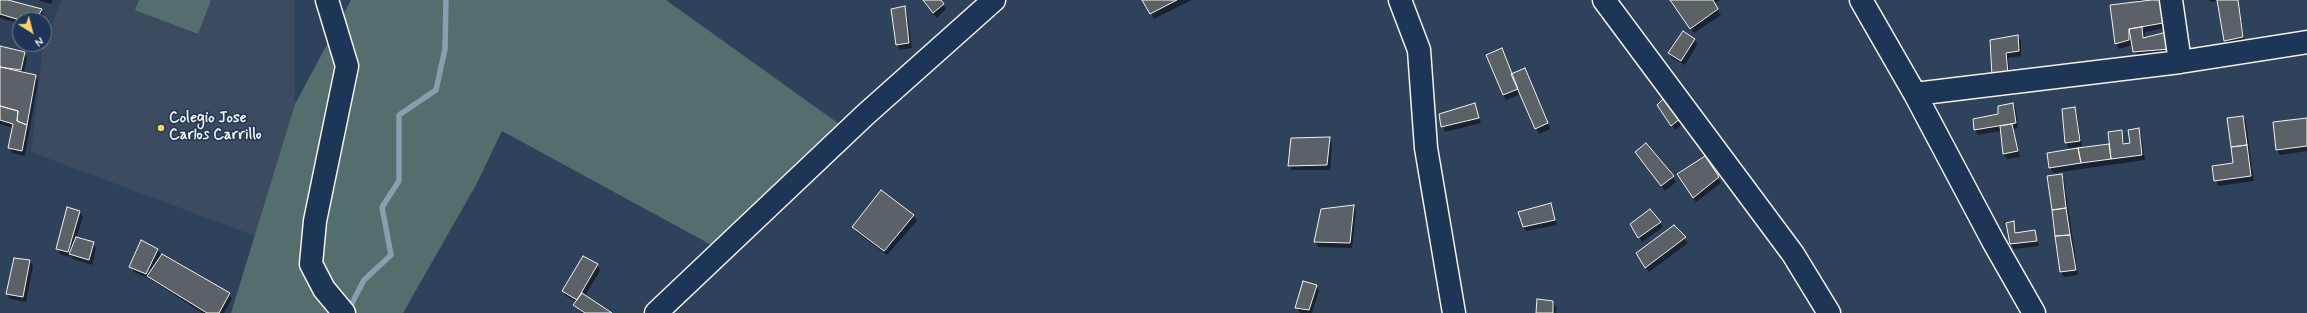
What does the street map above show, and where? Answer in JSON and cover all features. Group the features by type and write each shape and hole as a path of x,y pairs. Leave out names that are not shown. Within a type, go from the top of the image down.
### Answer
{"street":[{"path":"327,0 347,66 318,206 311,264 324,289 344,313"},
{"path":"656,313 865,115 994,0"},
{"path":"1400,0 1419,50 1426,148 1454,313"},
{"path":"1604,0 1793,254 1829,313"},
{"path":"1861,0 1915,94 1993,241 2034,313"},
{"path":"2171,0 2180,62"},
{"path":"1915,94 2180,62 2307,42"}],"shaded area":[{"name":"Colegio Jose Carlos Carrillo","path":"61,0 294,0 295,104 255,236 31,152 42,52 52,52 52,24"}],"green space":[{"path":"139,0 211,0 198,34 135,10"},
{"path":"351,0 666,0 842,126 717,248 502,131 476,185 403,313 231,313 295,104"}],"building":[{"path":"0,0 8,0 42,9 40,12 12,12 12,18 0,14"},
{"path":"923,0 941,0 944,4 933,13"},
{"path":"1142,0 1177,0 1150,14"},
{"path":"1670,0 1713,0 1718,9 1690,29"},
{"path":"2162,0 2163,23 2129,29 2129,40 2115,44 2110,5"},
{"path":"2217,0 2238,0 2243,37 2224,41"},
{"path":"905,6 909,43 896,45 891,9"},
{"path":"2142,27 2143,38 2167,32 2170,49 2133,52 2129,29"},
{"path":"1683,31 1695,39 1681,61 1668,53"},
{"path":"2018,35 2019,51 2006,53 2008,73 1992,76 1990,40"},
{"path":"0,46 12,49 12,52 25,52 21,70 0,67"},
{"path":"1502,48 1518,89 1503,95 1486,55"},
{"path":"0,67 36,75 27,125 17,121 18,111 0,106"},
{"path":"1525,68 1548,123 1535,129 1511,74"},
{"path":"1664,98 1681,118 1671,126 1657,105"},
{"path":"1475,103 1479,118 1441,127 1439,114"},
{"path":"2013,103 2016,123 1974,130 1973,119 1998,114 1998,106"},
{"path":"0,106 18,111 17,121 27,125 22,151 8,148 13,124 0,120"},
{"path":"2075,107 2080,141 2065,143 2062,109"},
{"path":"2243,116 2247,145 2231,147 2227,118"},
{"path":"2307,118 2307,146 2276,150 2273,122"},
{"path":"2012,124 2018,151 2003,154 2000,126"},
{"path":"2139,128 2142,155 2111,159 2108,132 2122,130 2123,144 2130,143 2128,130"},
{"path":"1330,137 1327,165 1288,166 1291,138"},
{"path":"1646,143 1674,176 1661,186 1635,152"},
{"path":"2109,144 2111,159 2081,163 2078,148"},
{"path":"2247,145 2251,176 2214,181 2212,166 2233,163 2231,147"},
{"path":"2078,148 2081,163 2049,168 2047,153"},
{"path":"1705,156 1719,177 1693,198 1677,174"},
{"path":"2062,174 2066,208 2052,210 2047,176"},
{"path":"881,190 914,215 884,251 852,227"},
{"path":"1551,203 1555,220 1523,227 1518,212"},
{"path":"1354,205 1350,243 1314,242 1321,209"},
{"path":"67,207 80,211 68,252 56,249"},
{"path":"2066,208 2070,235 2055,236 2052,210"},
{"path":"1650,209 1661,222 1638,238 1630,224"},
{"path":"2014,221 2015,233 2035,230 2037,241 2010,244 2006,223"},
{"path":"1674,225 1686,237 1645,268 1636,253"},
{"path":"2070,235 2076,270 2060,272 2055,236"},
{"path":"76,237 94,242 89,260 69,254"},
{"path":"141,240 158,249 146,274 129,267"},
{"path":"162,254 230,293 219,313 207,313 147,276"},
{"path":"583,256 598,264 577,300 562,291"},
{"path":"14,258 30,260 23,297 6,294"},
{"path":"1303,281 1317,285 1309,310 1295,308"},
{"path":"582,293 612,313 585,313 573,305"},
{"path":"1537,299 1553,301 1553,313 1536,313"}],"waterway":[{"path":"348,311 364,280 391,255 382,207 399,181 399,115 436,90 445,49 446,0"}],"place":[{"name":"Colegio Jose Carlos Carrillo","path":"161,128"}]}
